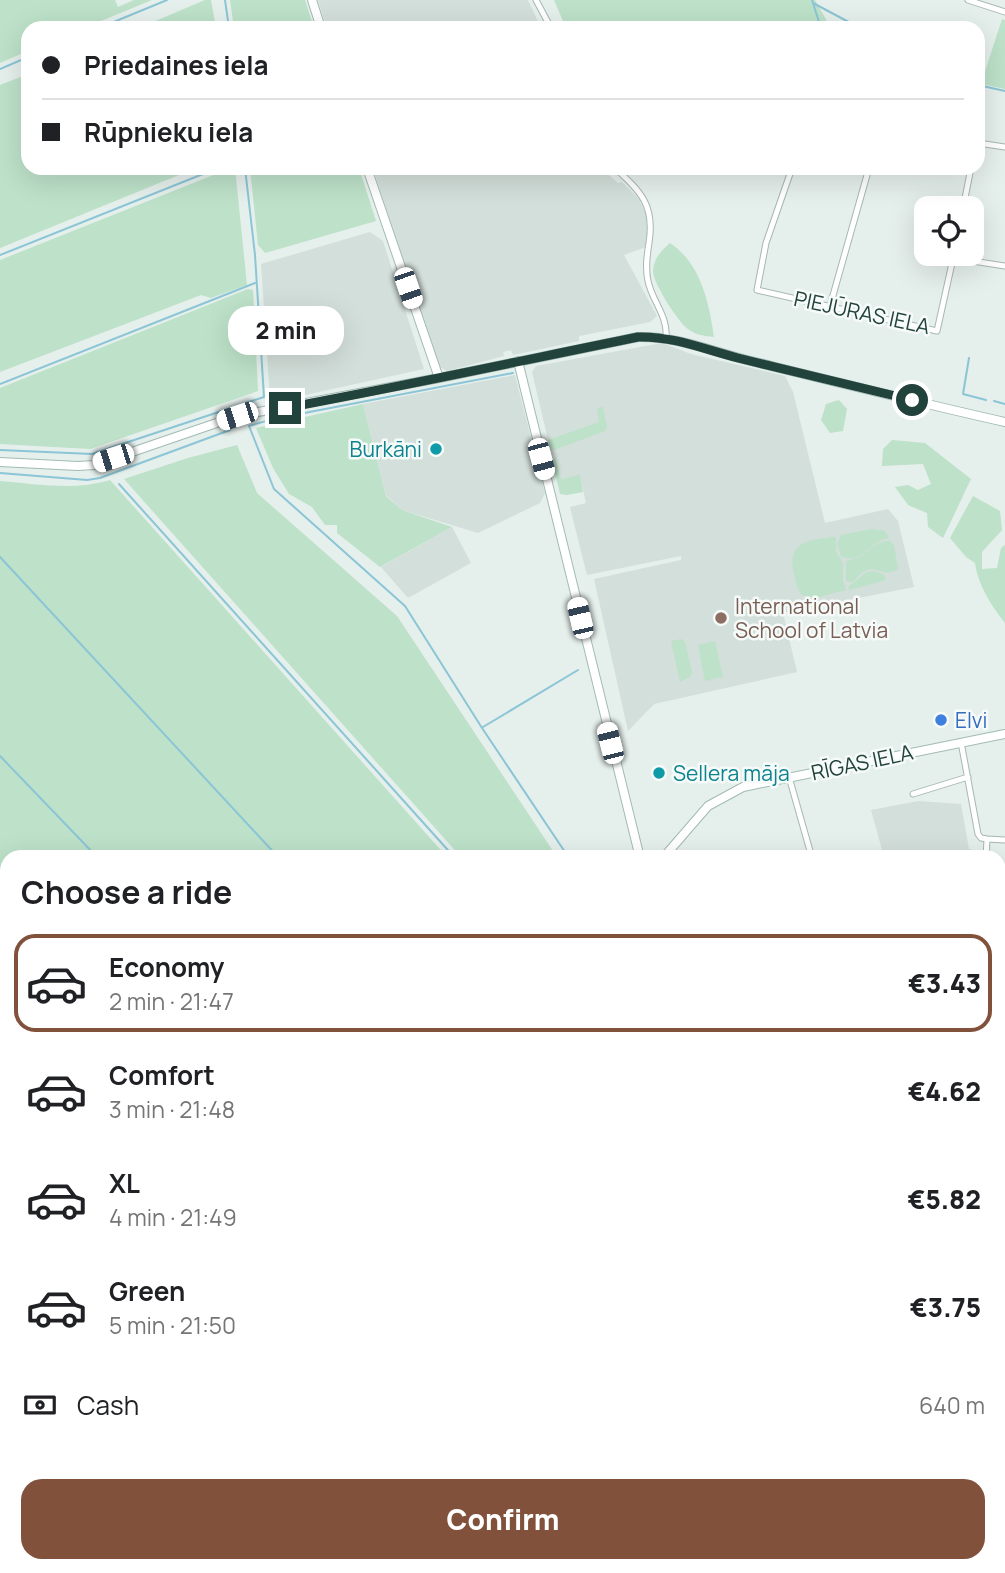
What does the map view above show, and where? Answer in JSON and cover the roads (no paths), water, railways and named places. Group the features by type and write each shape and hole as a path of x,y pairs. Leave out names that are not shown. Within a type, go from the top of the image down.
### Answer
{"street":[{"path":"312,0 319,21"},
{"path":"536,0 547,21"},
{"path":"968,0 1005,12"},
{"path":"985,144 1005,147"},
{"path":"369,175 439,379"},
{"path":"622,175 638,191 649,209 651,229 646,272 651,291 666,324 666,337"},
{"name":"PIEJŪRAS IELA","path":"790,175 766,243 757,290 937,331 951,266"},
{"path":"830,306 867,175"},
{"path":"965,196 970,175"},
{"name":"PIEJŪRAS IELA","path":"984,262 1005,266"},
{"path":"0,462 94,465 237,416 439,379 518,360 638,337 666,337 735,357 1005,422"},
{"path":"518,360 638,850"},
{"name":"RĪGAS IELA","path":"670,850 695,819 723,797 755,784 1005,734"},
{"path":"961,742 978,834 981,838 1005,840"},
{"path":"789,777 810,850"},
{"path":"914,794 968,777"},
{"path":"986,850 987,839"}],"waterway":[{"path":"116,21 167,0"},
{"path":"225,0 228,21"},
{"path":"812,0 819,21"},
{"path":"813,3 847,21"},
{"path":"0,69 21,60"},
{"path":"985,87 1005,91"},
{"path":"0,255 200,175"},
{"path":"0,450 92,454 264,397 255,255 246,175"},
{"path":"0,384 255,283"},
{"path":"969,358 963,394 986,400"},
{"path":"513,373 273,419 249,426 274,489 405,606 564,850"},
{"path":"994,401 1005,404"},
{"path":"0,473 87,480 100,478 230,430"},
{"path":"119,484 448,850"},
{"path":"0,557 272,850"},
{"path":"483,727 578,670"},
{"path":"0,756 90,850"}],"place":[{"name":"Burkāni","path":"436,449"},
{"name":"International School of Latvia","path":"721,618"},
{"name":"Elvi","path":"941,720"},
{"name":"Sellera māja","path":"659,773"}]}
